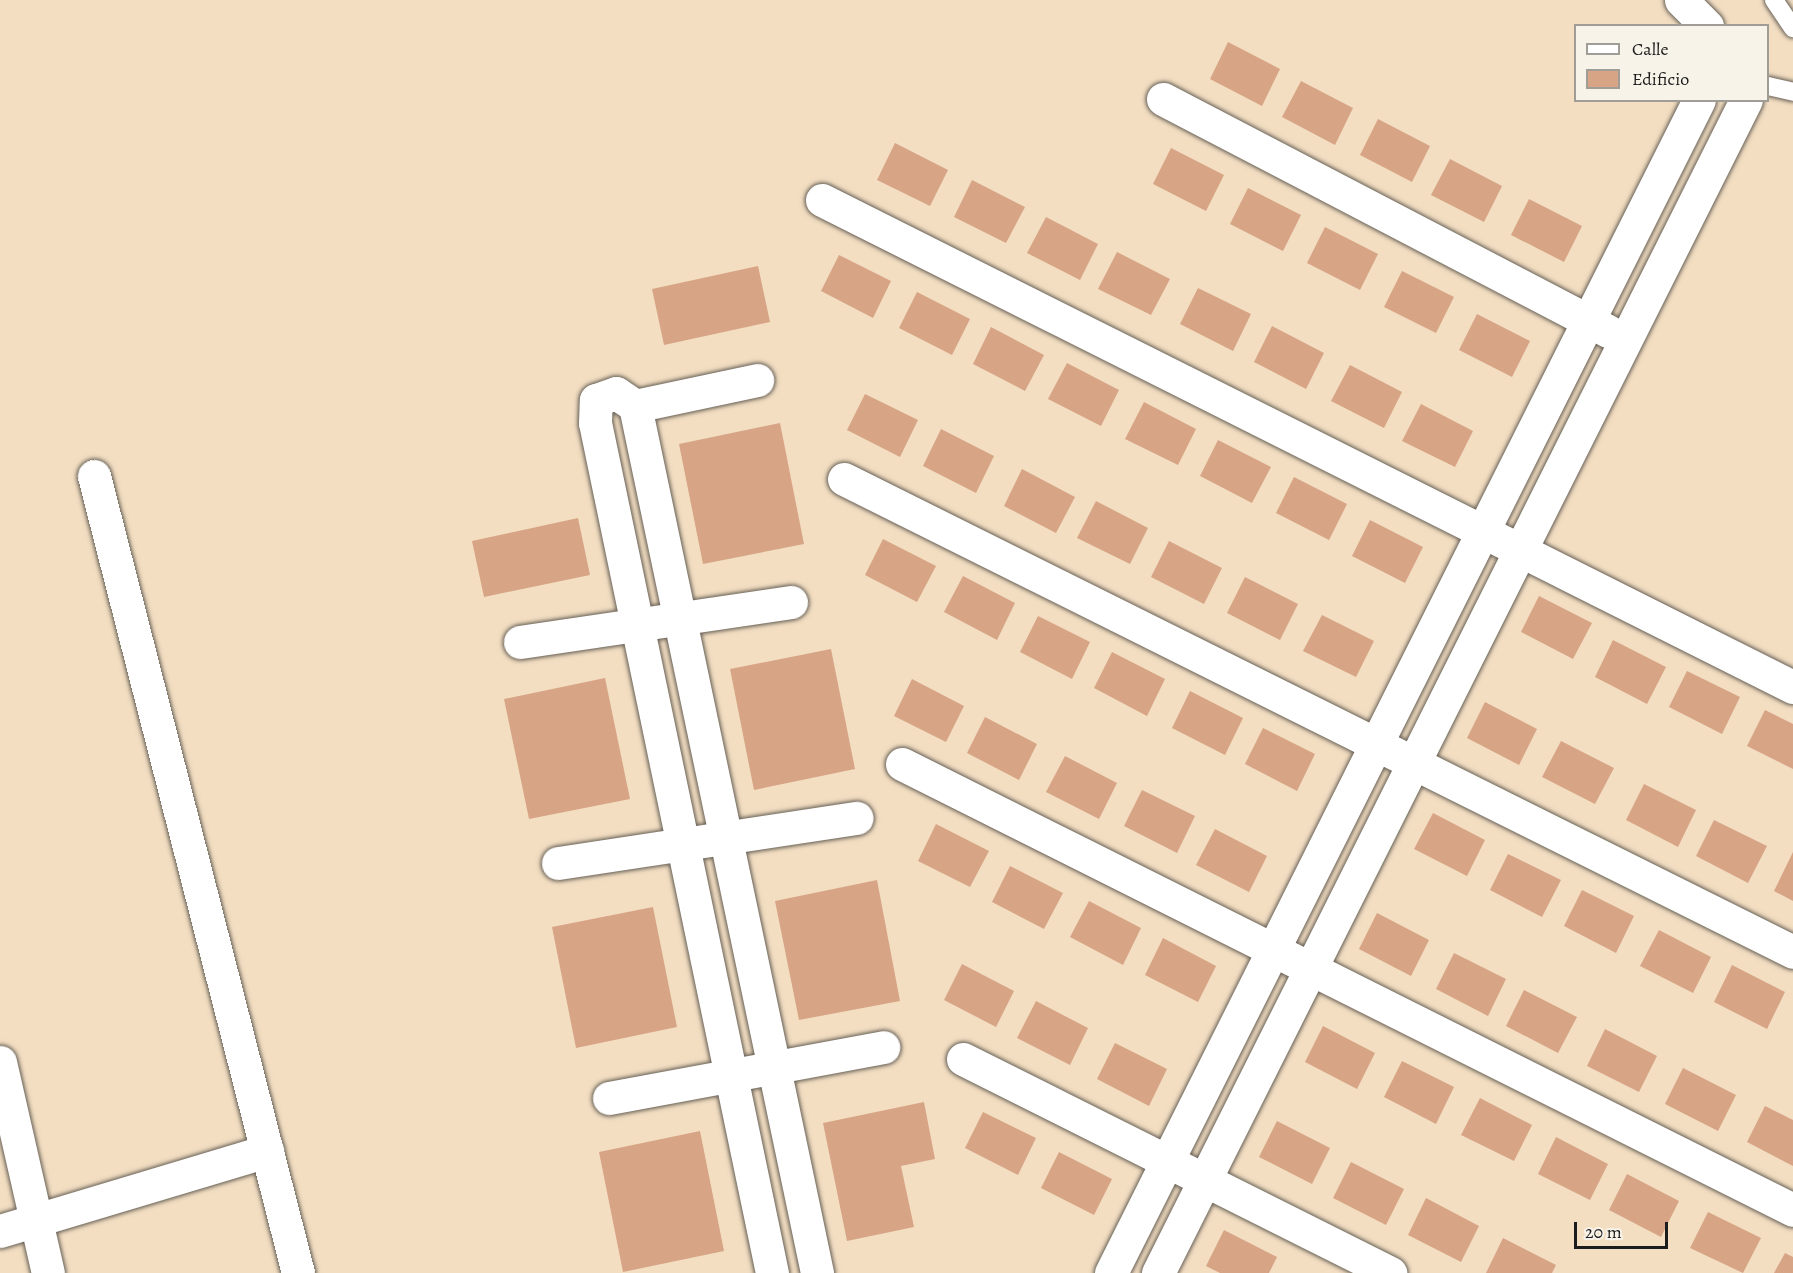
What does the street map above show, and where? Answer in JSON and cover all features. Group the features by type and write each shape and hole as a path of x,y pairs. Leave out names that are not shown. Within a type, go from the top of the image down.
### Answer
{"street":[{"path":"1681,0 1705,24"},
{"path":"1163,99 1626,340"},
{"path":"1111,1273 1698,102"},
{"path":"1158,1273 1745,102"},
{"path":"822,200 1793,687"},
{"path":"635,406 757,380"},
{"path":"772,1273 595,423 596,400 616,393 635,406 817,1273"},
{"path":"94,476 298,1273"},
{"path":"844,479 1793,952"},
{"path":"520,642 791,602"},
{"path":"902,764 1793,1210"},
{"path":"558,863 857,818"},
{"path":"609,1098 883,1047"},
{"path":"963,1059 1390,1273"},
{"path":"0,1062 48,1273"},
{"path":"0,1231 36,1217 267,1151"}],"lane":[{"path":"1774,0 1793,28"},
{"path":"1769,86 1793,92"}],"building":[{"path":"1228,42 1280,69 1262,106 1210,79"},
{"path":"1301,81 1353,108 1335,145 1282,117"},
{"path":"1378,119 1430,146 1412,182 1360,155"},
{"path":"895,143 948,170 930,206 877,180"},
{"path":"1171,148 1224,175 1206,211 1153,184"},
{"path":"1450,159 1502,186 1484,222 1431,195"},
{"path":"972,180 1025,207 1006,243 954,217"},
{"path":"1248,188 1301,215 1283,251 1230,224"},
{"path":"1529,199 1582,226 1564,262 1511,235"},
{"path":"1046,217 1098,244 1080,280 1027,253"},
{"path":"1325,227 1378,254 1360,290 1307,263"},
{"path":"1117,252 1170,279 1151,315 1098,289"},
{"path":"839,255 891,281 873,318 821,291"},
{"path":"758,266 770,322 664,345 652,289"},
{"path":"1402,271 1454,297 1436,333 1384,307"},
{"path":"1198,288 1251,314 1233,351 1180,324"},
{"path":"917,292 970,319 952,355 899,328"},
{"path":"1477,314 1530,341 1512,377 1459,350"},
{"path":"1272,326 1324,353 1306,389 1254,362"},
{"path":"991,327 1044,355 1025,391 973,364"},
{"path":"1067,363 1119,390 1101,426 1048,399"},
{"path":"1350,365 1402,392 1384,428 1331,401"},
{"path":"865,394 918,420 900,457 847,430"},
{"path":"1144,402 1196,429 1178,465 1125,439"},
{"path":"1421,404 1473,431 1455,467 1402,441"},
{"path":"780,423 804,544 703,564 679,444"},
{"path":"941,429 994,456 976,493 923,466"},
{"path":"1218,440 1271,467 1252,503 1200,476"},
{"path":"1022,469 1075,497 1056,533 1004,506"},
{"path":"1294,477 1347,504 1329,540 1276,513"},
{"path":"1096,501 1148,528 1130,564 1077,538"},
{"path":"578,518 590,575 484,597 472,541"},
{"path":"1370,520 1423,547 1405,583 1352,556"},
{"path":"883,539 936,566 917,602 865,575"},
{"path":"1169,541 1222,568 1204,604 1151,577"},
{"path":"963,576 1015,603 997,640 944,612"},
{"path":"1245,577 1298,604 1280,640 1227,613"},
{"path":"1539,596 1592,623 1573,659 1521,632"},
{"path":"1322,615 1374,641 1356,677 1303,651"},
{"path":"1038,616 1090,642 1072,679 1020,652"},
{"path":"1613,640 1666,667 1647,704 1595,677"},
{"path":"831,649 855,769 754,790 730,669"},
{"path":"1112,652 1165,679 1147,716 1094,688"},
{"path":"1687,671 1740,697 1722,734 1669,707"},
{"path":"605,678 630,799 529,819 504,699"},
{"path":"912,679 964,706 946,742 894,716"},
{"path":"1190,691 1243,718 1225,755 1172,728"},
{"path":"1485,702 1537,729 1519,765 1467,738"},
{"path":"1765,710 1793,724 1793,769 1747,746"},
{"path":"985,717 1037,744 1019,780 967,753"},
{"path":"1263,728 1315,754 1297,791 1245,764"},
{"path":"1561,741 1614,768 1595,804 1542,777"},
{"path":"1065,756 1117,783 1099,819 1046,792"},
{"path":"1644,784 1696,810 1678,847 1626,820"},
{"path":"1142,790 1195,816 1177,853 1124,826"},
{"path":"1433,813 1485,840 1467,876 1414,849"},
{"path":"1714,820 1767,846 1748,883 1696,856"},
{"path":"936,824 989,851 970,887 918,861"},
{"path":"1215,829 1267,856 1249,892 1196,865"},
{"path":"1793,852 1793,901 1774,891"},
{"path":"1508,854 1561,880 1542,917 1490,890"},
{"path":"1010,866 1063,893 1044,929 992,902"},
{"path":"877,880 900,1001 799,1020 775,901"},
{"path":"1582,890 1634,916 1616,953 1564,926"},
{"path":"1089,901 1141,928 1123,965 1070,937"},
{"path":"653,907 677,1027 576,1048 552,927"},
{"path":"1377,913 1429,940 1411,976 1359,949"},
{"path":"1659,930 1711,957 1693,993 1640,966"},
{"path":"1163,938 1216,966 1198,1002 1145,975"},
{"path":"1454,953 1506,979 1488,1016 1436,989"},
{"path":"962,964 1014,991 996,1027 944,1000"},
{"path":"1732,965 1785,992 1767,1029 1714,1002"},
{"path":"1524,990 1577,1017 1558,1053 1506,1026"},
{"path":"1036,1001 1088,1028 1070,1065 1017,1038"},
{"path":"1323,1026 1375,1053 1357,1089 1305,1062"},
{"path":"1605,1029 1657,1056 1639,1092 1587,1066"},
{"path":"1115,1043 1167,1069 1149,1106 1097,1079"},
{"path":"1402,1061 1454,1087 1436,1124 1384,1097"},
{"path":"1683,1068 1736,1095 1718,1131 1665,1104"},
{"path":"1480,1098 1532,1125 1514,1161 1461,1135"},
{"path":"924,1102 935,1159 901,1166 914,1227 847,1241 823,1123"},
{"path":"1765,1106 1793,1120 1793,1166 1747,1142"},
{"path":"983,1112 1036,1138 1018,1175 965,1148"},
{"path":"1277,1121 1330,1148 1312,1184 1259,1157"},
{"path":"700,1131 724,1251 623,1272 599,1152"},
{"path":"1556,1137 1608,1164 1590,1200 1538,1174"},
{"path":"1059,1152 1112,1179 1094,1215 1041,1188"},
{"path":"1351,1162 1404,1189 1386,1225 1333,1198"},
{"path":"1627,1174 1679,1201 1661,1237 1609,1210"},
{"path":"1426,1198 1479,1226 1461,1262 1408,1235"},
{"path":"1708,1212 1761,1238 1743,1273 1690,1248"},
{"path":"1224,1230 1277,1257 1269,1273 1220,1273 1206,1266"},
{"path":"1503,1238 1556,1265 1552,1273 1486,1273"},
{"path":"1785,1253 1793,1257 1793,1273 1774,1273"}]}
